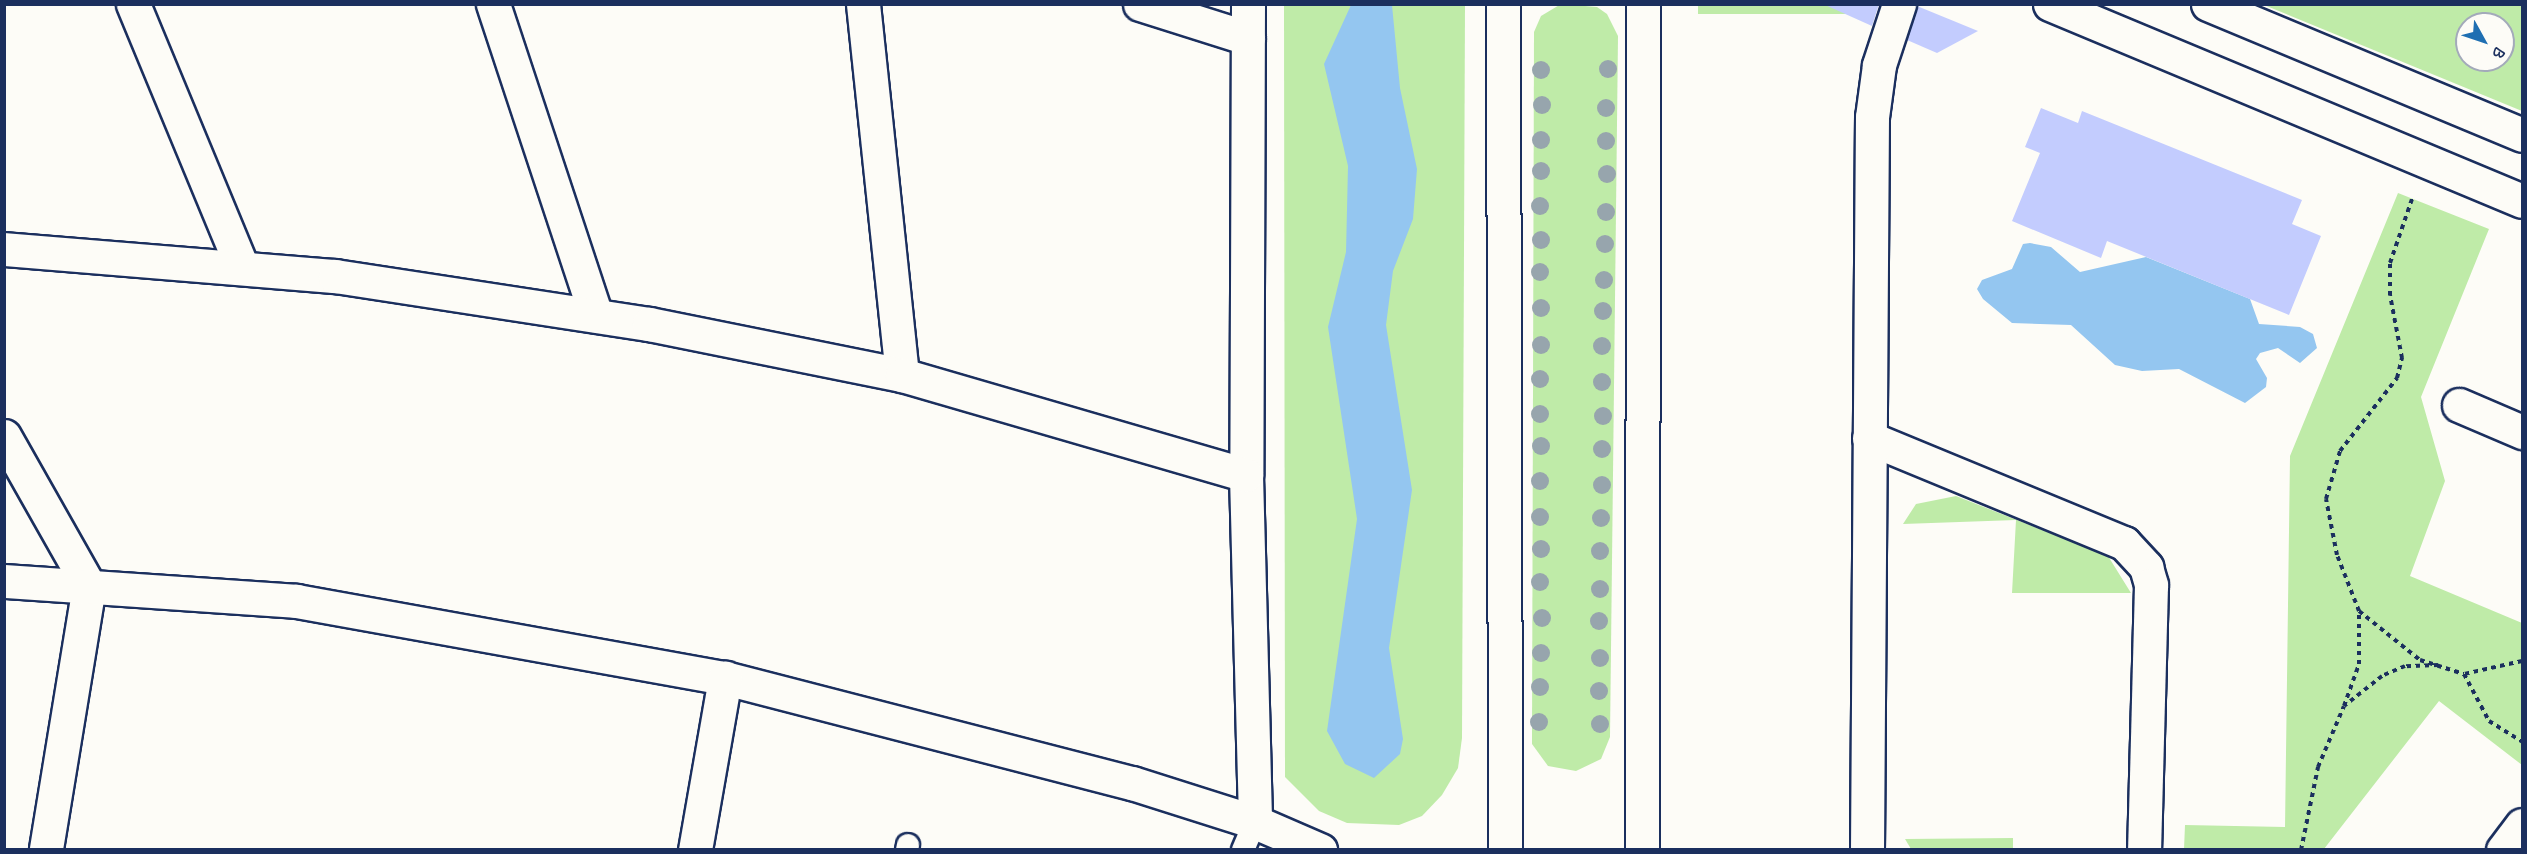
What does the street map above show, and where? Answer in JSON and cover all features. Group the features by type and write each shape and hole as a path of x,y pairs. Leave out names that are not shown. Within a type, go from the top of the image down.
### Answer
{"street":[{"path":"133,4 242,267"},
{"path":"493,4 596,315"},
{"path":"863,4 902,375"},
{"path":"1140,4 1248,38"},
{"path":"1248,4 1246,475 1249,836"},
{"path":"1503,4 1505,849"},
{"path":"1642,849 1644,4"},
{"path":"1867,849 1872,117 1879,66 1899,4"},
{"path":"2050,4 2523,201"},
{"path":"2208,4 2523,135"},
{"path":"4,249 242,267 596,315 902,375 1246,475"},
{"path":"2459,405 2523,432"},
{"path":"4,436 89,586 46,849"},
{"path":"1869,438 2114,538 2146,567 2151,585 2144,849"},
{"path":"4,581 296,601 725,678 995,744 1249,836 1320,849"},
{"path":"695,849 725,678"},
{"path":"2503,849 2523,825"}],"path":[{"path":"2301,849 2318,766 2360,664 2359,610 2337,555 2326,499 2340,451 2397,378 2402,358 2390,295 2390,263 2412,199"},
{"path":"2359,610 2390,639 2438,665 2464,674 2523,661"},
{"path":"2344,706 2382,676 2405,666 2438,665"},
{"path":"2464,674 2489,721 2523,742"}],"green space":[{"path":"1561,4 1597,7 1607,14 1618,36 1610,737 1601,759 1576,771 1548,766 1532,744 1534,32 1541,16"},
{"path":"1845,4 1846,14 1698,14 1698,5"},
{"path":"1284,5 1465,5 1462,738 1458,768 1442,795 1422,816 1399,825 1347,823 1319,811 1285,777"},
{"path":"2264,5 2522,5 2522,111"},
{"path":"2398,193 2489,229 2421,397 2445,481 2410,576 2522,623 2522,765 2439,701 2324,849 2184,849 2185,825 2285,827 2290,456"},
{"path":"1956,496 2108,556 2131,593 2012,593 2016,520 1903,524 1916,504"},
{"path":"2013,838 2013,850 1911,849 1905,839"}],"water":[{"path":"1351,5 1392,5 1400,88 1417,169 1413,219 1393,271 1386,325 1412,490 1389,648 1403,739 1400,754 1374,778 1345,764 1327,731 1357,519 1328,327 1346,252 1348,166 1324,64"},
{"path":"2023,244 2051,247 2080,272 2146,257 2250,299 2259,324 2300,327 2313,334 2317,348 2300,363 2278,348 2260,353 2256,359 2267,378 2266,387 2245,403 2179,369 2142,371 2115,365 2071,325 2012,323 1983,299 1977,289 1982,280 2012,269"}],"building":[{"path":"1823,4 1879,4 1872,26"},
{"path":"1917,6 1978,31 1937,53 1907,40"},
{"path":"2041,108 2078,123 2082,111 2302,200 2292,224 2321,236 2289,315 2107,241 2101,258 2012,221 2040,153 2025,147"}]}
